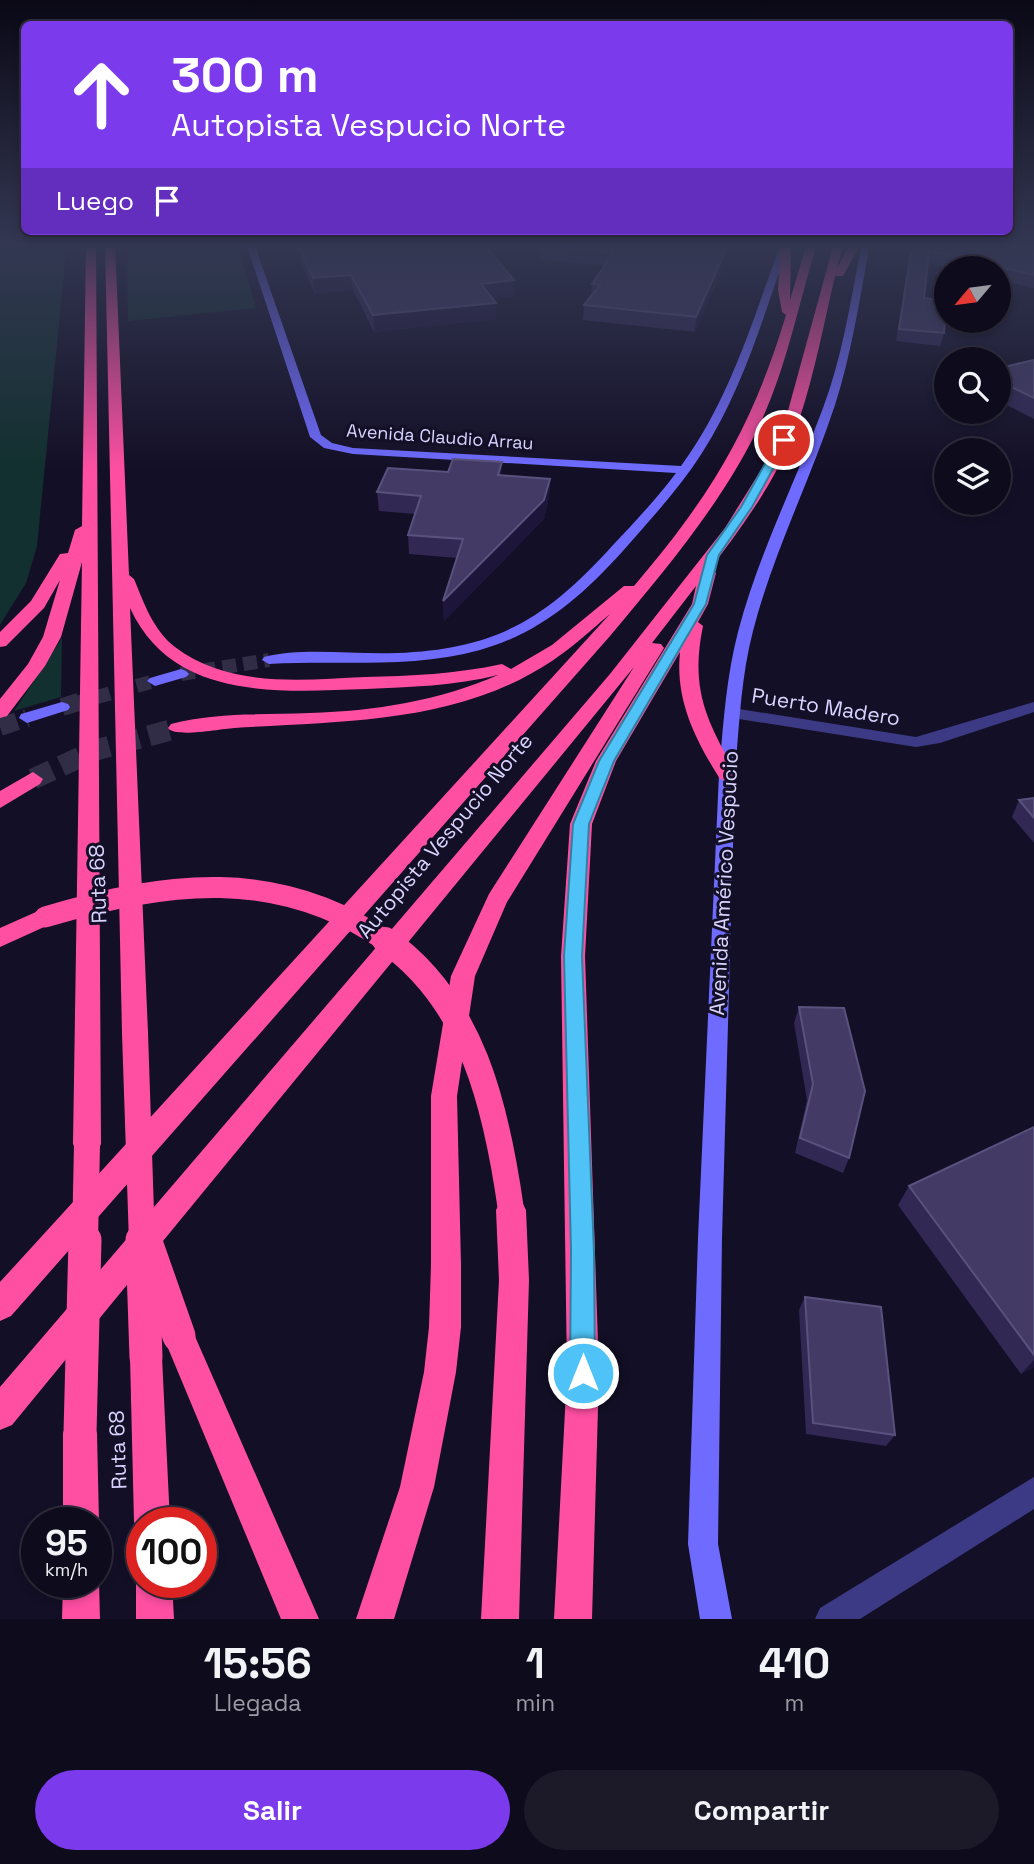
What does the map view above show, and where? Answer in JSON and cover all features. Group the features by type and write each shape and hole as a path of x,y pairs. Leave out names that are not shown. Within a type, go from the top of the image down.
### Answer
{"highway":[{"name":"Ruta 68","path":"81,1507 87,1144 91,319"},
{"name":"Ruta 68","path":"113,319 140,1222 151,1507"},
{"name":"Autopista Vespucio Norte","path":"0,1305 604,632 651,574 704,505 748,433 767,388 789,319"},
{"name":"Autopista Vespucio Norte","path":"0,1413 711,564 747,507 784,440 808,370 820,319"},
{"path":"0,642 28,616 48,590 90,508"},
{"path":"0,712 36,666 52,637 90,508"},
{"path":"711,564 688,650 685,676 688,699 727,774"},
{"path":"374,1619 396,1560 432,1418 444,1339 444,1096 463,976 487,919 526,851 711,564"},
{"path":"122,571 149,628 162,645 195,666 243,681 292,686 433,681 500,669 559,645"},
{"path":"178,728 218,722 354,717 418,707 500,681 536,664 651,574"},
{"path":"573,1619 583,1373 573,956 581,824 606,761 700,604"},
{"path":"0,801 33,779"},
{"path":"0,938 45,917 91,901 183,885 236,885 312,900 348,915 382,934 421,968 443,996 478,1062 499,1128 511,1210 514,1280 500,1619"},
{"path":"140,1222 178,1336 212,1422 266,1536 300,1619"},
{"path":"81,1598 81,1619"},
{"path":"154,1598 155,1619"}],"main road":[{"name":"Avenida Claudio Arrau","path":"276,319 316,437 328,446 353,451 685,470"},
{"path":"269,660 439,654 482,645 522,631 543,620 575,594 685,470 715,422 737,377 758,319"},
{"name":"Avenida Américo Vespucio","path":"716,1619 703,1544 710,1237 727,774 733,713 739,666 751,615 829,406 846,349 852,319"},
{"path":"155,681 181,674"},
{"path":"27,718 62,707"}],"street":[{"name":"Puerto Madero","path":"733,713 916,742 934,740 1034,707"},
{"path":"831,1619 1034,1492"}],"green space":[{"path":"0,319 60,319 37,546 26,583 0,625"},
{"path":"62,638 61,697 14,711"}],"building":[{"path":"901,319 934,319 934,332 899,329"},
{"path":"1034,360 1034,398 1011,387 1011,365"},
{"path":"453,459 502,462 498,475 550,479 544,500 443,601 463,539 408,535 421,496 377,492 388,468 448,472"},
{"path":"1034,798 1034,818 1019,800"},
{"path":"799,1007 844,1008 865,1091 849,1158 800,1138 813,1084"},
{"path":"1034,1127 1034,1355 909,1186"},
{"path":"805,1297 881,1307 895,1435 813,1423"}],"tunnel":[{"path":"181,674 269,660"},
{"path":"76,703 155,681"},
{"path":"62,707 82,701"},
{"path":"0,727 27,718"},
{"path":"33,779 96,750 178,728"}],"route":[{"path":"583,1373 573,956 573,918 581,824 589,797 606,761 700,604 713,555 747,507 784,440"}]}
